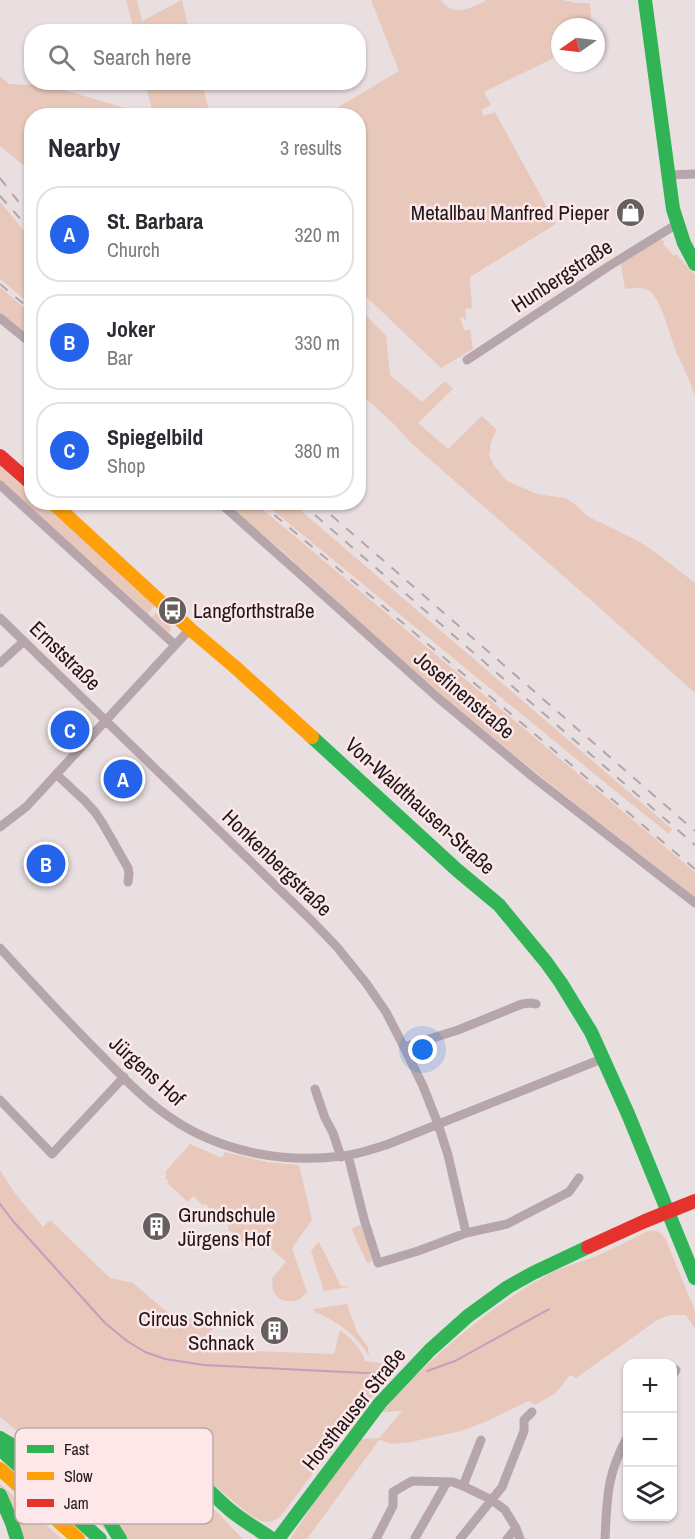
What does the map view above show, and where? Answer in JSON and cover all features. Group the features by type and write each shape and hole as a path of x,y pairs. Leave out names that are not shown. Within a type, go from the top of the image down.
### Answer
{"main road":[{"path":"645,0 673,209 684,243 695,264"},
{"path":"0,456 24,477"},
{"name":"Von-Waldthausen-Straße","path":"61,510 190,629 499,905 546,962 591,1032 628,1114 695,1278"},
{"name":"Horsthauser Straße","path":"278,1539 380,1403 409,1370 487,1302 529,1274 668,1210 695,1200"},
{"path":"0,1438 15,1446"},
{"path":"0,1449 15,1462"},
{"path":"0,1469 15,1482"},
{"path":"213,1494 242,1519 272,1539"},
{"path":"0,1495 17,1539"},
{"path":"213,1504 251,1539"},
{"path":"61,1524 78,1539"},
{"path":"83,1524 100,1539"},
{"path":"111,1524 120,1539"}],"street":[{"path":"668,175 695,174"},
{"name":"Hunbergstraße","path":"467,360 677,224"},
{"path":"0,318 24,338"},
{"path":"0,485 24,507"},
{"path":"28,510 176,645"},
{"name":"Josefinenstraße","path":"228,510 437,697 533,777 695,903"},
{"name":"Ernststraße","path":"0,618 105,720"},
{"path":"0,827 26,807 190,629"},
{"path":"0,663 24,641"},
{"name":"Honkenbergstraße","path":"105,720 311,920 353,966 382,1006 423,1086 438,1124 448,1155 466,1233"},
{"path":"56,774 85,801 103,824 128,868 128,882"},
{"name":"Jürgens Hof","path":"0,948 50,1004 153,1105 184,1126 223,1144 278,1157 344,1156 386,1145 604,1058"},
{"path":"404,1047 458,1030 522,1004 536,1004"},
{"path":"0,1100 52,1154 124,1077"},
{"path":"315,1089 325,1118 344,1156 378,1263 466,1233 507,1224 569,1192 579,1178"},
{"path":"460,1539 502,1487 525,1431 524,1420 532,1412"},
{"path":"463,1485 480,1440"},
{"path":"605,1539 608,1491 618,1452 623,1443"},
{"path":"376,1539 393,1506 393,1492 412,1481 453,1482 492,1500 505,1510 520,1539"},
{"path":"415,1538 447,1482"},
{"path":"507,1539 516,1528"}],"shaded area":[{"path":"126,0 137,0 142,21 182,0 187,24 132,24"},
{"path":"371,0 441,0 451,9 456,10 469,8 487,0 563,0 590,3 591,18 551,18 551,59 484,92 491,105 481,110 484,116 495,112 556,224 470,277 472,308 465,309 465,320 463,317 460,318 465,331 470,329 473,349 441,368 366,297 366,108 337,108 399,71"},
{"path":"0,76 9,84 24,85 24,90 64,90 125,108 24,108 24,166 0,146"},
{"path":"147,90 204,90 208,108 151,108"},
{"path":"0,202 24,231 24,299 0,279"},
{"path":"659,238 665,242 663,244 674,256 676,254 695,275 695,396 655,297 646,289 625,289 621,265 623,260"},
{"path":"0,287 24,308 24,332 0,313"},
{"path":"366,315 386,336 390,375 422,402 445,381 453,389 418,423 448,449 482,416 496,429 489,455 495,467 507,481 537,494 565,498 587,516 655,552 695,583 695,693 411,443 366,398"},
{"path":"0,462 24,484 24,503 0,481"},
{"path":"32,510 53,510 157,604 148,613 152,617 156,613 171,628 169,633"},
{"path":"232,510 263,510 695,872 695,900 445,698 301,568 295,566 295,562 260,532 256,532"},
{"path":"273,510 300,510 672,829 669,834"},
{"path":"190,1144 222,1158 225,1152 267,1162 299,1165 312,1220 292,1248 307,1292 300,1299 285,1301 276,1295 272,1278 286,1262 262,1240 252,1250 205,1204 203,1205 193,1196 188,1202 167,1183 169,1181 165,1178 167,1175 165,1172"},
{"path":"0,1170 14,1192 43,1227 50,1220 110,1278 133,1283 168,1313 215,1326 195,1349 334,1354 340,1330 358,1347 365,1361 396,1365 397,1370 359,1412 347,1413 324,1439 338,1440 280,1517 270,1522 254,1517 213,1484 213,1428 15,1430 0,1417"},
{"path":"360,1225 372,1259 370,1263 367,1263 352,1230"},
{"path":"648,1231 658,1232 666,1240 695,1311 695,1329 686,1315 670,1315 657,1320 576,1378 570,1375 556,1393 535,1405 529,1401 461,1431 393,1444 379,1440 307,1539 290,1539 361,1439 379,1438 402,1411 382,1412 440,1353 482,1318 527,1287 551,1273 594,1257"},
{"path":"318,1242 341,1286 348,1287 324,1291 311,1251"},
{"path":"347,1304 357,1332 368,1347 369,1356 346,1330 313,1309"},
{"path":"0,1484 15,1497 15,1524 45,1524 62,1539 21,1539 0,1487"},
{"path":"213,1508 243,1539 127,1539 118,1524 213,1524"},
{"path":"99,1524 111,1524 111,1535"}],"waterway":[{"path":"0,1204 105,1323 145,1352 165,1359 204,1365 385,1374"},
{"path":"427,1371 455,1361 549,1309"}],"railway":[{"path":"0,178 24,209"},
{"path":"0,196 24,223"},
{"path":"0,284 24,304"},
{"path":"269,510 695,869"},
{"path":"309,510 695,845"},
{"path":"325,510 695,831"}],"traffic: fast":[{"path":"645,0 673,209 684,243 695,264"},
{"path":"312,737 457,870 499,905 561,983 591,1032 628,1114 695,1278"},
{"path":"278,1539 380,1403 430,1350 468,1316 508,1287 588,1247"},
{"path":"0,1438 15,1447"},
{"path":"0,1449 15,1462"},
{"path":"213,1494 235,1514 272,1539"},
{"path":"0,1495 17,1539"},
{"path":"83,1524 100,1539"},
{"path":"111,1524 120,1539"}],"traffic: slow":[{"path":"61,510 312,737"},
{"path":"0,1469 15,1482"},
{"path":"61,1524 78,1539"}],"traffic: jam":[{"path":"0,456 24,477"},
{"path":"588,1247 695,1201"}],"place":[{"name":"Metallbau Manfred Pieper","path":"630,213"},
{"name":"Langforthstraße","path":"172,611"},
{"name":"Spiegelbild","path":"70,730"},
{"name":"St. Barbara","path":"123,779"},
{"name":"Joker","path":"46,864"},
{"name":"Grundschule Jürgens Hof","path":"157,1227"},
{"name":"Circus Schnick Schnack","path":"275,1331"}]}
